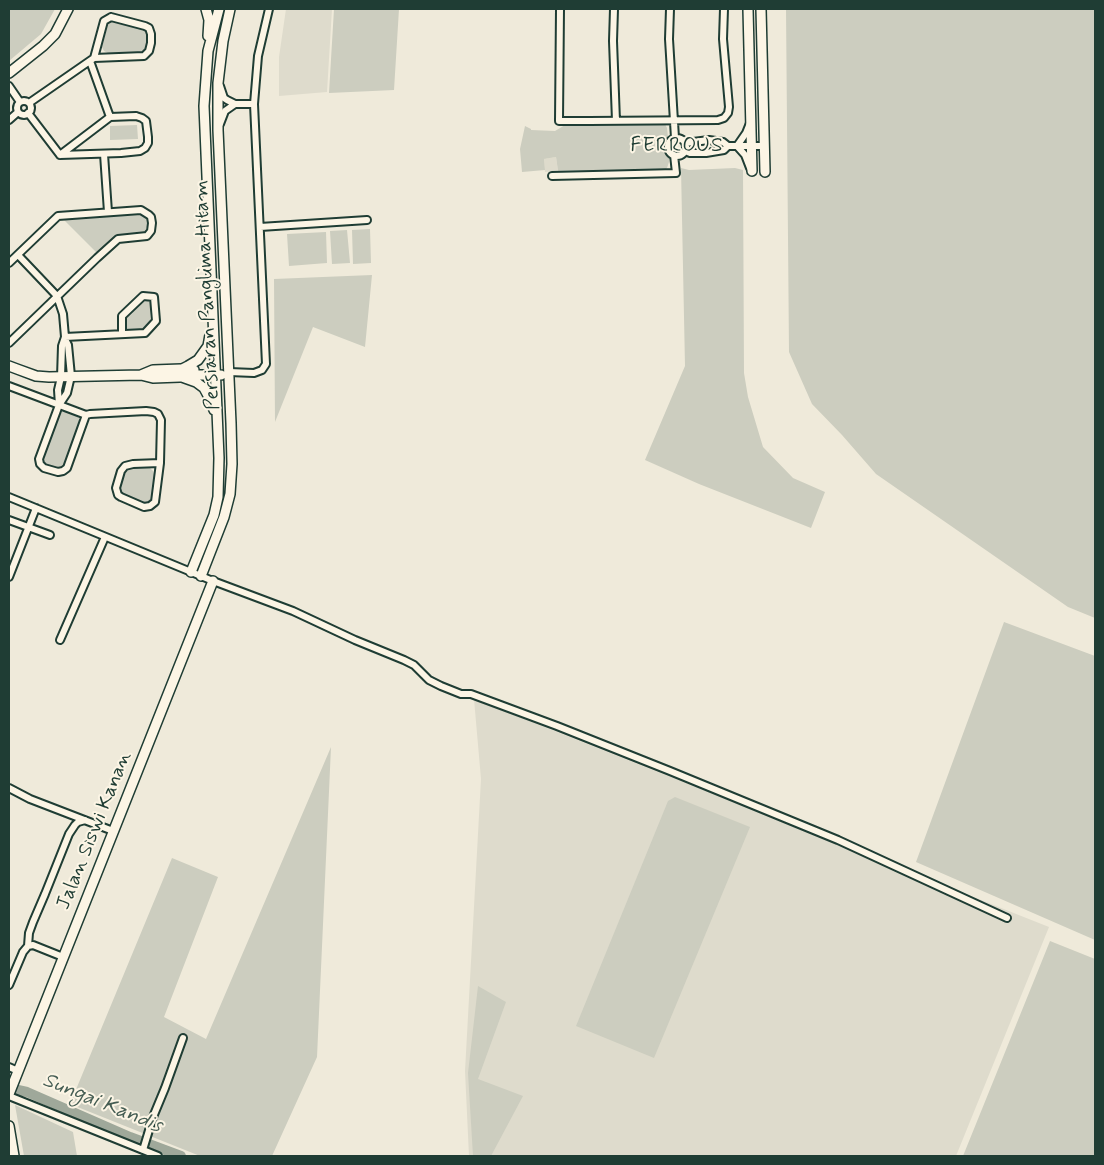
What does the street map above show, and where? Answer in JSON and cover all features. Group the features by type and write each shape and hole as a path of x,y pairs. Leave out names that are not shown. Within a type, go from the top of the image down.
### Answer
{"main road":[{"path":"9,73 55,34 68,9"},
{"path":"206,9 208,51"},
{"name":"Persiaran Panglima Hitam","path":"191,572 214,516 218,497 218,422 204,106 208,51 219,9"},
{"name":"Persiaran Panglima Hitam","path":"201,576 224,517 230,494 232,464 218,130 218,83 223,41 230,9"},
{"path":"748,9 752,171"},
{"path":"761,9 765,172"},
{"path":"181,373 198,360 208,346 213,323"},
{"path":"9,366 36,376 140,375 153,378 181,373 187,370 229,372"},
{"path":"181,373 204,388 218,422"},
{"name":"Jalan Siswi Kanan","path":"9,1094 213,581"},
{"path":"9,1126 14,1156"}],"street":[{"path":"229,372 254,373 262,370 266,364 254,104 258,56 269,9"},
{"path":"560,9 559,121 718,120 724,118 729,108 724,9"},
{"path":"614,9 613,41 616,121"},
{"path":"670,9 669,39 674,138"},
{"path":"29,103 92,59 144,56 149,51 151,34 148,28 112,17 104,21 92,59 110,117"},
{"path":"218,83 224,98 235,104 254,104"},
{"path":"9,86 20,102"},
{"path":"20,102 26,101 29,103"},
{"path":"9,120 18,112 20,102"},
{"path":"28,113 29,103"},
{"path":"218,130 225,110 235,104"},
{"path":"18,112 22,114 28,113"},
{"path":"28,113 60,155"},
{"path":"136,116 144,119 147,125 148,143 140,151 60,155 110,117 136,116"},
{"path":"737,146 746,133 751,120"},
{"path":"674,138 680,138 685,143 685,151 680,156 674,155 668,147 674,138"},
{"path":"79,140 76,150 82,155"},
{"path":"685,143 709,140 723,142 728,146 764,146"},
{"path":"685,151 690,153 706,153 724,150 728,146"},
{"path":"737,146 745,155 752,171"},
{"path":"104,154 108,212"},
{"path":"552,176 676,173 674,155"},
{"path":"9,263 58,216 141,210 150,214 152,222 151,231 148,236 118,239 9,344"},
{"path":"260,226 367,220"},
{"path":"18,255 57,296 63,314 65,338 62,346 66,376 58,390 59,405 39,459 40,464 44,468 58,472 66,468 86,415"},
{"path":"65,338 145,333 156,321 154,297 143,296 122,316 122,334"},
{"path":"9,386 86,415 146,411 158,414 161,420 160,463 155,502 150,506 144,507 118,495 116,484 121,471 126,466 160,463"},
{"path":"9,497 293,612 404,660 414,665 429,680 441,686 462,694 471,694 670,771 838,840 1007,918"},
{"path":"9,577 36,508"},
{"path":"9,520 50,535"},
{"path":"60,640 105,536"},
{"path":"9,788 30,799 114,831"},
{"path":"9,985 23,952 28,946 29,933 33,922 69,834 78,822 85,820"},
{"path":"28,946 33,945 63,957"},
{"path":"143,1148 183,1038"},
{"path":"9,1067 18,1071"},
{"path":"9,1094 143,1148 158,1156"}],"shaded area":[{"path":"9,9 55,9 41,34 9,61"},
{"path":"286,9 332,9 327,92 279,96 279,57"},
{"path":"334,9 399,9 394,90 329,93"},
{"path":"786,9 1095,9 1095,618 1068,607 876,474 812,404 789,352"},
{"path":"115,20 143,27 148,38 145,51 110,54 104,51 102,47 108,25 111,21"},
{"path":"665,124 668,137 665,145 669,162 667,168 663,171 570,173 569,171 558,171 556,157 544,159 545,170 522,172 520,149 525,126 531,130 555,131 565,125"},
{"path":"137,125 138,139 110,140 110,126"},
{"path":"556,157 558,171 545,172 544,159"},
{"path":"681,168 689,170 735,168 743,170 744,373 748,397 763,447 793,478 825,492 811,528 699,484 645,460 685,366"},
{"path":"143,215 147,219 147,227 144,232 115,236 97,253 63,219"},
{"path":"370,229 371,263 353,264 352,230"},
{"path":"347,230 350,263 332,264 330,231"},
{"path":"326,232 327,263 289,266 287,234"},
{"path":"372,275 365,347 313,327 275,422 274,279"},
{"path":"143,300 150,301 150,321 143,329 132,331 127,329 126,318"},
{"path":"67,411 76,414 79,418 79,424 64,466 56,470 46,466 42,462 42,458 57,416"},
{"path":"149,467 155,476 150,502 146,503 122,495 119,488 126,469"},
{"path":"1004,622 1095,656 1095,940 916,862"},
{"path":"474,699 1049,927 956,1156 469,1156 465,1071 481,779"},
{"path":"331,747 317,1057 272,1156 200,1156 70,1104 172,858 218,877 164,1017 206,1039"},
{"path":"675,797 750,827 654,1058 576,1026 668,801"},
{"path":"1050,941 1095,959 1095,1156 963,1156"},
{"path":"478,986 506,1002 478,1079 523,1096 491,1156 473,1156 468,1073"},
{"path":"15,1105 73,1132 77,1156 24,1156"}],"waterway":[{"name":"Sungai Kandis","path":"9,1088 27,1092 130,1137 181,1156"}],"district":[{"name":"FERROUS","path":"677,147"}]}
